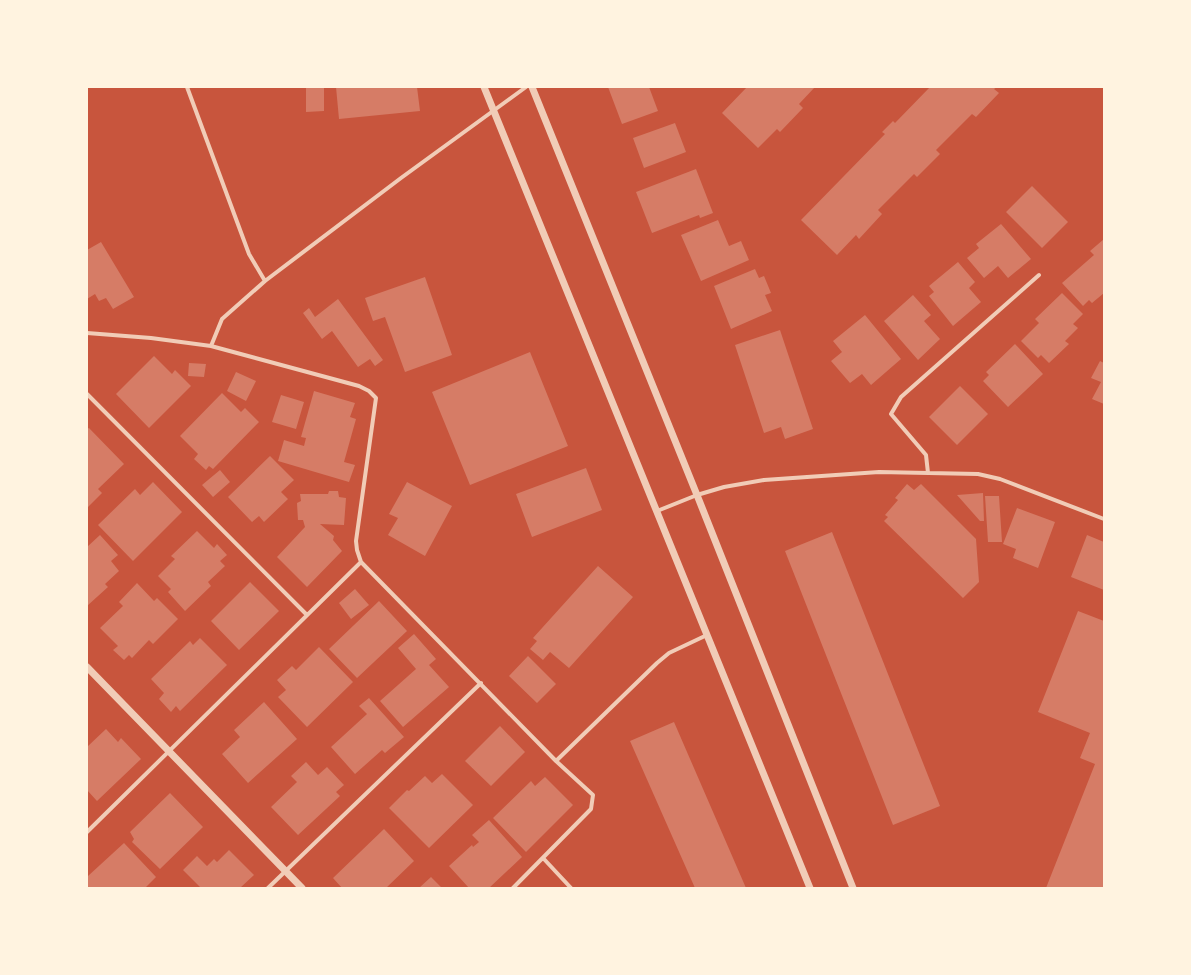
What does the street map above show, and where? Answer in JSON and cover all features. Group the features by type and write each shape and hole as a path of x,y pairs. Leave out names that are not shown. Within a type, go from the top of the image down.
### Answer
{"street":[{"path":"186,87 249,254 265,281"},
{"path":"484,87 810,888"},
{"path":"211,346 222,319 265,281 401,178 526,87"},
{"path":"532,87 697,495 853,888"},
{"path":"928,473 926,455 891,414 901,397 1039,275"},
{"path":"87,333 151,338 211,346 359,386 376,398 356,541 361,562 556,761 593,795 591,808 513,888"},
{"path":"87,394 307,615"},
{"path":"657,511 697,495 724,487 764,480 879,472 978,474 1000,479 1104,519"},
{"path":"87,832 361,562"},
{"path":"556,761 657,663 669,653 707,635"},
{"path":"87,667 302,888"},
{"path":"268,888 481,683"},
{"path":"543,858 571,888"}],"building":[{"path":"306,87 324,87 324,111 306,112"},
{"path":"336,87 417,87 420,111 339,119"},
{"path":"608,87 649,87 658,111 622,124"},
{"path":"747,87 815,87 799,104 803,108 780,132 777,129 758,148 722,113"},
{"path":"930,87 997,87 994,89 999,93 976,117 972,114 936,150 940,154 917,177 914,174 878,210 882,214 859,239 856,235 837,255 801,220 885,134 882,132 893,121 895,123"},
{"path":"675,123 686,152 644,168 633,138"},
{"path":"696,169 713,213 700,218 699,215 652,233 636,192"},
{"path":"1032,186 1068,222 1042,248 1006,212"},
{"path":"718,220 729,246 741,241 749,260 701,281 681,235"},
{"path":"1001,224 1031,259 1008,278 998,266 984,278 967,258 979,248 976,244"},
{"path":"1104,239 1104,293 1092,303 1089,300 1083,306 1062,283 1094,255 1090,251"},
{"path":"101,242 134,297 113,309 106,298 99,301 95,294 87,299 87,250"},
{"path":"958,262 975,282 969,288 981,302 953,326 929,296 934,292 929,286"},
{"path":"755,269 759,278 764,276 771,293 765,295 772,311 731,329 714,286"},
{"path":"425,277 452,355 405,372 385,317 373,321 365,298"},
{"path":"1062,293 1083,314 1073,324 1078,328 1065,341 1069,344 1049,363 1041,355 1038,358 1021,341 1039,323 1035,319"},
{"path":"913,295 931,315 924,321 940,339 918,360 884,321"},
{"path":"338,299 383,360 375,366 370,359 358,367 332,331 322,339 303,313 309,308 315,317"},
{"path":"865,315 901,359 871,385 862,374 850,383 831,361 842,352 833,341"},
{"path":"780,330 813,429 785,439 781,427 764,433 735,345"},
{"path":"1015,344 1043,374 1008,407 983,381 989,375 986,372"},
{"path":"530,352 568,446 470,485 432,392"},
{"path":"154,356 172,374 175,370 191,386 149,428 116,394"},
{"path":"1100,361 1104,363 1104,404 1092,399 1101,382 1091,378"},
{"path":"189,363 206,364 204,377 188,376"},
{"path":"236,372 256,381 246,401 227,391"},
{"path":"960,386 988,414 957,445 929,417"},
{"path":"314,391 355,403 350,417 356,419 344,462 355,465 349,482 278,461 284,440 304,446 306,438 301,437"},
{"path":"222,393 241,412 245,408 259,422 213,469 209,466 206,470 194,459 198,454 180,436"},
{"path":"281,395 304,402 296,429 272,422"},
{"path":"89,428 124,464 98,489 102,493 87,508 87,429"},
{"path":"270,456 294,480 281,492 288,499 264,522 259,516 252,522 228,497"},
{"path":"586,468 602,510 532,537 516,494"},
{"path":"220,470 230,482 213,497 202,485"},
{"path":"153,482 182,512 133,561 98,525 135,489 140,495"},
{"path":"407,482 452,506 425,556 388,535 398,518 389,514"},
{"path":"907,484 914,490 921,484 976,539 979,582 963,598 884,521 888,517 885,515 898,500 895,498"},
{"path":"329,491 338,491 339,497 346,498 344,525 320,524 334,536 333,540 342,551 307,587 277,557 305,527 303,520 298,520 297,503 301,501 300,494 328,494"},
{"path":"983,493 984,521 980,521 957,495"},
{"path":"985,496 999,496 1002,542 988,542"},
{"path":"1017,508 1055,522 1038,568 1013,558 1016,549 1003,544"},
{"path":"197,531 214,548 217,544 227,555 220,561 225,566 208,582 211,586 185,611 168,592 171,589 158,576 175,559 171,556"},
{"path":"832,532 940,806 893,825 785,551"},
{"path":"100,535 118,555 111,561 119,571 105,584 108,587 87,606 87,547"},
{"path":"1087,535 1104,542 1104,590 1071,577"},
{"path":"598,566 633,597 569,668 550,652 543,660 530,649 537,641 533,638"},
{"path":"250,582 279,611 239,650 211,621"},
{"path":"137,583 154,601 157,598 178,619 153,644 149,640 132,658 129,655 124,660 113,650 118,646 100,628 123,606 119,602"},
{"path":"355,589 369,605 351,619 339,603"},
{"path":"379,601 407,631 357,678 329,649"},
{"path":"1078,611 1104,621 1104,888 1046,888 1095,764 1080,758 1090,733 1038,712"},
{"path":"414,634 436,659 429,665 449,687 403,727 380,701 416,669 398,648"},
{"path":"200,638 227,665 180,711 176,706 171,712 159,699 164,693 151,679 190,641 193,645"},
{"path":"319,647 353,682 307,727 278,697 286,690 277,680 292,666 296,670"},
{"path":"528,656 556,684 537,703 509,676"},
{"path":"369,698 404,737 385,753 382,750 355,774 331,747 367,714 359,706"},
{"path":"264,702 297,739 248,783 222,754 240,737 234,730"},
{"path":"674,722 746,888 695,888 630,741"},
{"path":"500,726 525,752 491,786 465,761"},
{"path":"106,729 118,742 121,738 141,759 97,801 87,790 87,747"},
{"path":"306,762 318,775 327,767 344,785 336,792 340,796 298,835 271,807 297,782 291,776"},
{"path":"442,774 473,805 429,848 389,808 407,790 409,791 425,776 432,783"},
{"path":"545,777 573,805 526,852 493,818 531,781 535,786"},
{"path":"170,793 203,827 160,869 132,842 134,839 130,832"},
{"path":"489,820 522,857 489,888 469,888 449,866 472,845 473,847 479,842 472,835"},
{"path":"384,829 414,861 386,888 342,888 333,878"},
{"path":"124,843 156,877 145,888 87,888 87,875 88,876"},
{"path":"229,850 254,875 240,888 201,888 183,870 197,856 207,866 214,859 217,862"},
{"path":"431,877 442,888 419,888"}]}
